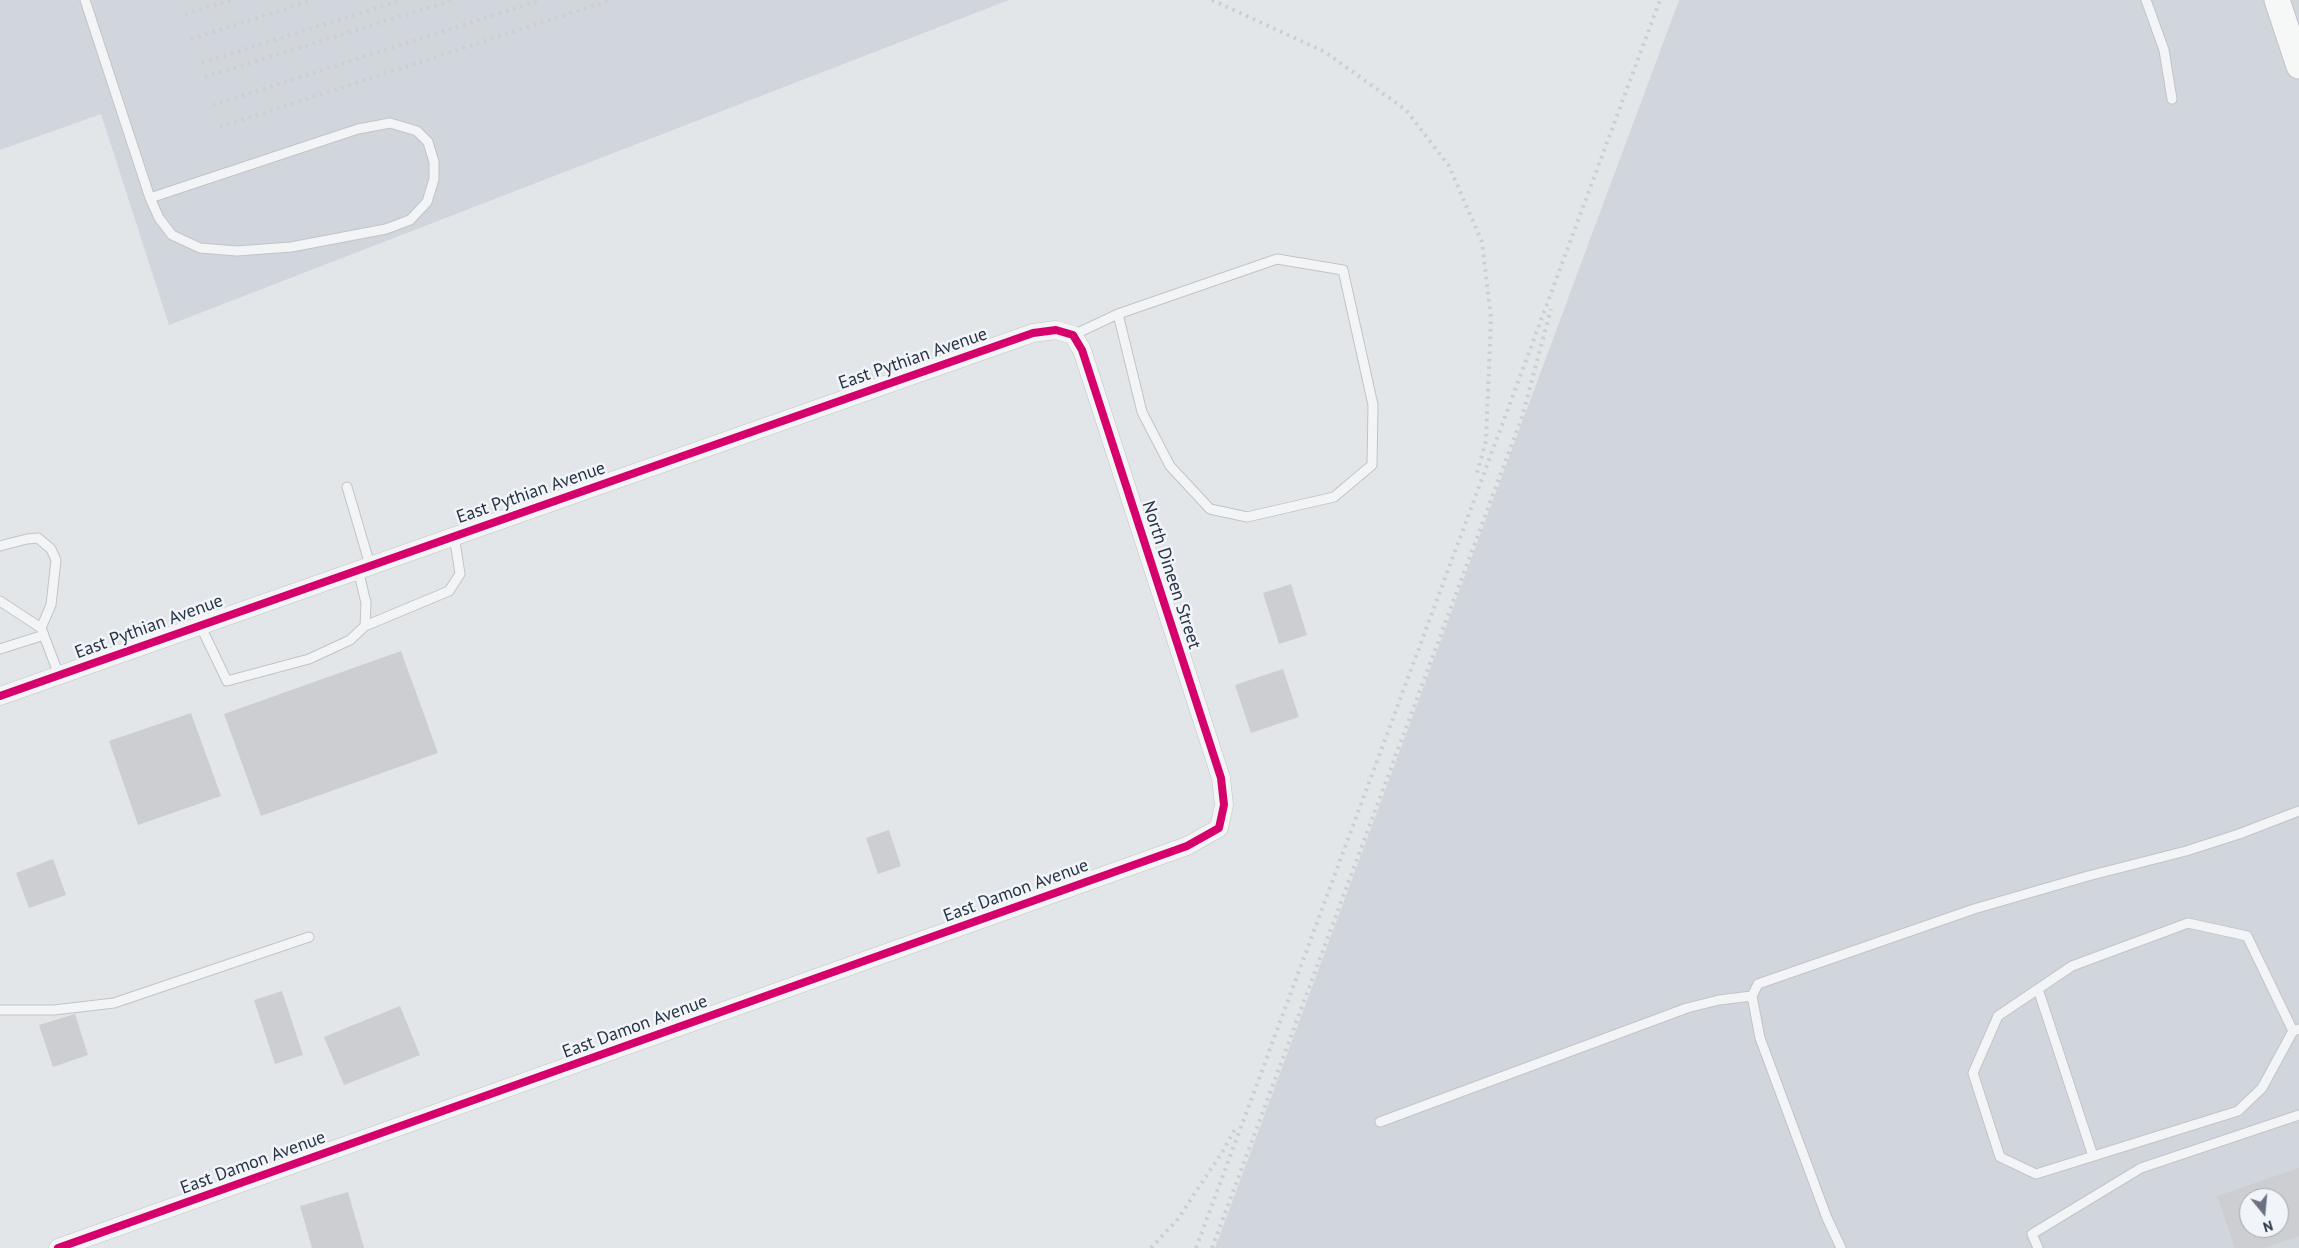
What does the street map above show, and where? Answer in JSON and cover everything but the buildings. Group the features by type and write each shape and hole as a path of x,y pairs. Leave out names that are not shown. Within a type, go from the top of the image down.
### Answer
{"street":[{"path":"2277,0 2299,66"},
{"name":"East Pythian Avenue","path":"0,696 1033,333 1056,330 1073,335"},
{"name":"North Dineen Street","path":"1073,335 1082,350 1221,778 1224,804 1219,828"},
{"name":"East Damon Avenue","path":"58,1248 1187,846 1219,828"}],"lane":[{"path":"85,0 150,198 159,218 172,235 200,248 236,251 291,247 386,229 410,220 427,202 434,179 434,162 428,142 417,131 390,123 358,129 150,198"},
{"path":"2146,0 2164,50 2172,99"},
{"path":"1073,335 1118,314 1277,259 1343,270 1373,405 1372,465 1334,497 1247,518 1210,509 1170,466 1142,412 1118,314"},
{"path":"347,487 364,567 365,626"},
{"path":"200,625 227,681 309,659 350,640 365,626 448,591 460,574 454,536"},
{"path":"0,546 27,538 38,538 51,549 56,560 51,605 42,632 0,649"},
{"path":"0,602 42,632 60,675"},
{"path":"1841,1248 1827,1218 1760,1038 1752,996 1758,984 1965,912 2088,876 2186,851 2240,834 2299,811"},
{"path":"2188,923 2247,936 2296,1030 2262,1088 2238,1110 2036,1174 2000,1157 1973,1073 1998,1016 2038,989 2072,966 2188,923"},
{"path":"0,1010 54,1010 114,1003 310,937"},
{"path":"2038,989 2093,1156"},
{"path":"1380,1122 1687,1008 1719,1000 1752,996"},
{"path":"2038,1248 2032,1234 2141,1168 2299,1115"}],"shaded area":[{"path":"0,0 1009,0 169,325 101,114 0,150"},
{"path":"1679,0 2299,0 2299,1248 1215,1248"}],"railway":[{"path":"185,14 231,0"},
{"path":"191,39 313,0"},
{"path":"202,63 402,0"},
{"path":"205,77 453,0"},
{"path":"213,105 541,0"},
{"path":"220,127 611,0"},
{"path":"1212,0 1325,52 1406,110 1449,166 1482,242 1491,318 1486,441 1477,473"},
{"path":"1196,1248 1660,0"},
{"path":"1212,1248 1522,417 1551,309"},
{"path":"1151,1248 1177,1220 1223,1151 1235,1129"}],"cycle path":[{"path":"0,696 1033,333 1056,330 1073,335 1082,350 1221,778 1224,805 1219,828 1187,846 58,1248"}]}
